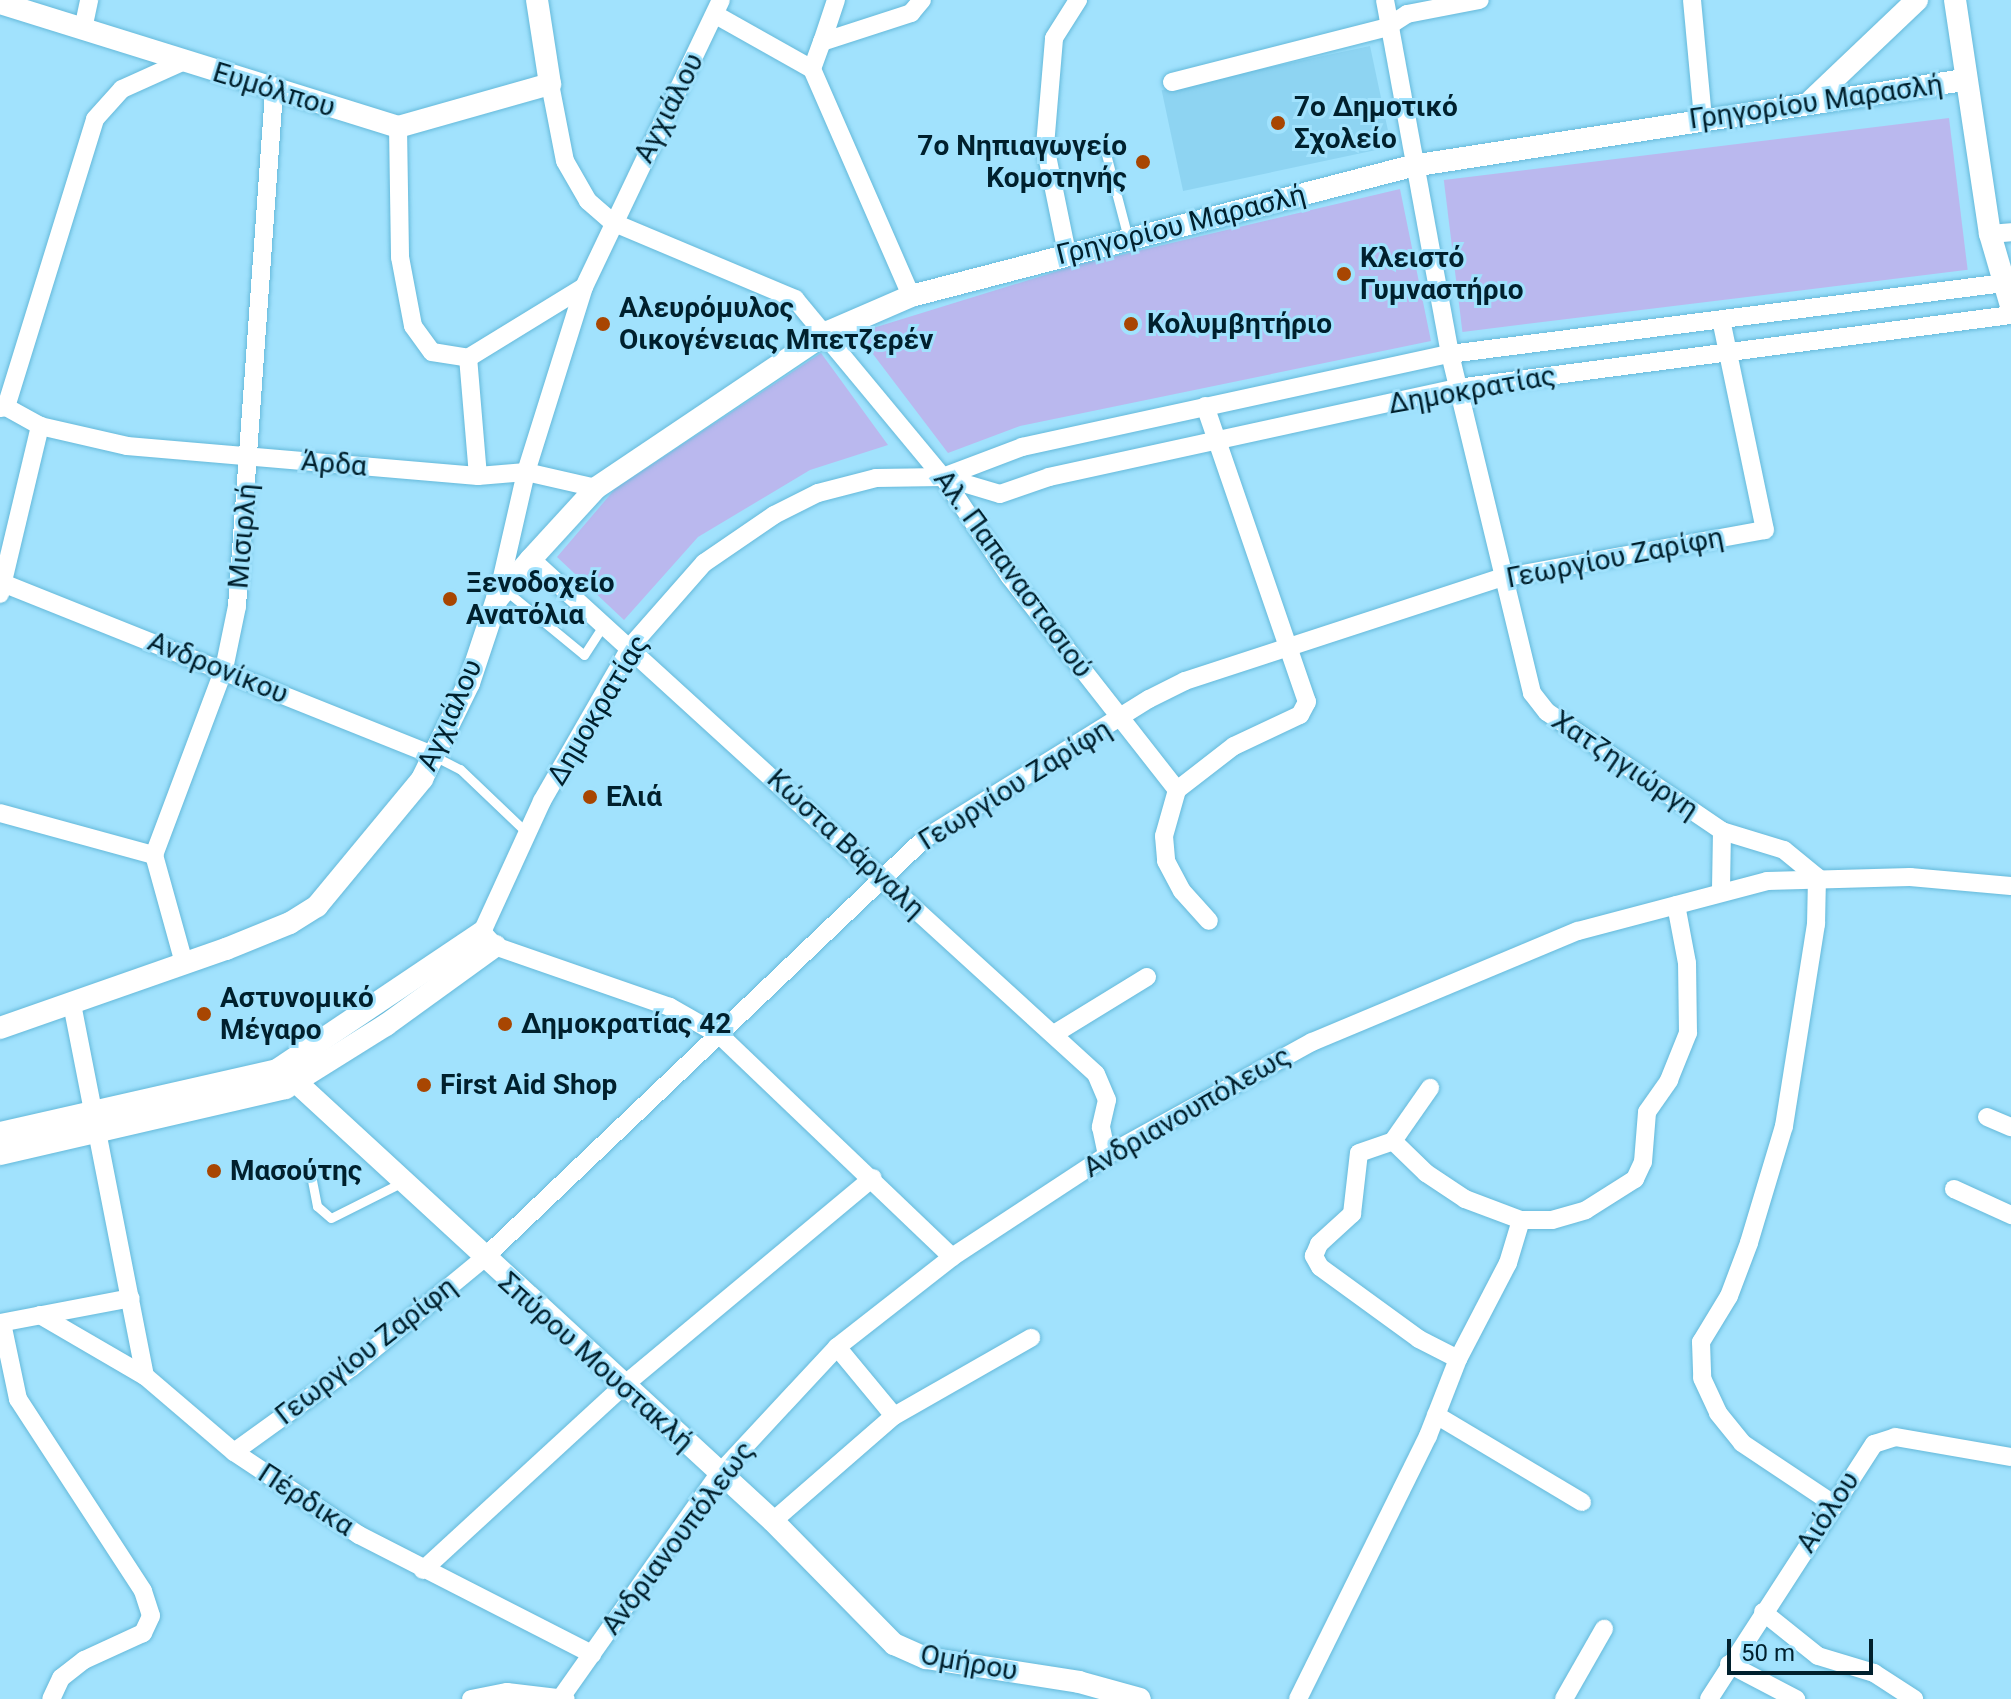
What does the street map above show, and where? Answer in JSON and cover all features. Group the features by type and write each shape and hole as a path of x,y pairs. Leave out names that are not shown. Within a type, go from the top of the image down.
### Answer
{"street":[{"path":"83,29 89,0"},
{"path":"537,0 550,84 572,178 612,222"},
{"path":"812,69 836,0"},
{"path":"822,42 911,13 922,0"},
{"path":"1067,253 1045,146 1054,38 1078,0"},
{"name":"Χατζηγιώργη","path":"1385,0 1412,166 1457,388 1501,578 1538,704 1722,831 1721,890"},
{"path":"1172,82 1387,27 1407,14 1480,0"},
{"path":"1692,0 1703,119"},
{"path":"1812,100 1917,0"},
{"path":"1955,0 1964,80 2000,233 2004,283 2011,306"},
{"name":"Ευμόλπου","path":"0,3 274,92 398,127"},
{"path":"718,8 812,69 911,296"},
{"name":"Αγχιάλου","path":"0,1028 290,923 317,906 413,790 434,756 469,683 501,594 526,472 584,287 612,222 718,8"},
{"path":"3,407 95,119 122,89 182,62"},
{"name":"Γρηγορίου Μαρασλή","path":"501,594 596,488 828,332 911,296 1067,253 1412,166 1812,100 1964,80"},
{"path":"550,84 398,127 400,257 413,326 432,352 468,358 584,287"},
{"name":"Μισιρλή","path":"154,855 224,669 237,606 274,92"},
{"name":"Αλ. Παπαναστασιού","path":"612,222 784,290 828,332 943,477 1010,577 1177,790"},
{"name":"Δημοκρατίας","path":"489,939 526,832 631,646 704,563 774,515 850,483 943,477 1022,447 1450,354 2004,283"},
{"name":"Δημοκρατίας","path":"943,477 1000,494 1049,477 1457,388 2011,315"},
{"path":"1721,320 1726,353"},
{"name":"Γεωργίου Ζαρίφη","path":"234,1452 352,1367 483,1259 721,1036 882,877 924,839 974,804 1185,681 1501,578 1765,530 1726,353"},
{"path":"468,358 478,476"},
{"path":"1205,406 1307,702 1300,715 1234,746 1177,790 1164,836 1166,861 1182,891 1209,921"},
{"name":"Άρδα","path":"3,407 40,426 127,446 478,476 526,472 596,488"},
{"path":"1,587 40,426"},
{"name":"Κώστα Βάρναλη","path":"531,559 605,622 1054,1034 1102,1085 1107,1155"},
{"name":"Ανδρονίκου","path":"1,587 224,669 434,756"},
{"path":"0,813 154,855 184,963"},
{"path":"1722,831 1773,845 1817,877 1813,950 1784,1126 1749,1243 1729,1296 1707,1327 1699,1357 1708,1395 1728,1429 1832,1503"},
{"name":"Ανδριανουπόλεως","path":"562,1699 719,1474 837,1347 952,1257 1107,1155 1312,1042 1578,931 1721,890 1817,877 1910,877 2011,886"},
{"path":"1393,1141 1465,1199 1521,1220 1552,1220 1586,1210 1635,1179 1643,1162 1647,1112 1669,1080 1688,1033 1687,963 1676,905"},
{"path":"489,939 670,1007 721,1036 873,1178 952,1257"},
{"path":"0,1133 264,1096 296,1082 489,939"},
{"path":"0,1154 98,1119 277,1070 489,939"},
{"path":"1054,1034 1147,977"},
{"path":"72,1004 98,1119 145,1376"},
{"name":"Σπύρου Μουστακλή","path":"296,1082 483,1259 773,1521 894,1644"},
{"path":"1430,1088 1393,1141 1359,1153 1352,1214 1319,1244 1314,1256 1320,1267 1419,1339 1458,1359"},
{"path":"1987,1117 2011,1127"},
{"path":"423,1570 623,1386 873,1178"},
{"path":"1954,1189 2011,1215"},
{"path":"1298,1699 1436,1415 1458,1359 1508,1263 1521,1220"},
{"path":"51,1699 61,1678 84,1660 143,1633 151,1616 143,1591 18,1399 1,1323 131,1298"},
{"name":"Πέρδικα","path":"40,1315 145,1376 234,1452 359,1535 592,1654"},
{"path":"773,1521 894,1416 1031,1338"},
{"path":"837,1347 894,1416"},
{"path":"1436,1415 1582,1502"},
{"name":"Αιόλου","path":"1709,1699 1832,1503 1866,1454 1884,1439 2011,1457"},
{"path":"1763,1612 1818,1656 1874,1673 1914,1699"},
{"path":"1564,1699 1604,1629"},
{"name":"Ομήρου","path":"894,1644 926,1658 1079,1682 1140,1699"},
{"path":"1729,1664 1796,1699"},
{"path":"471,1699 507,1692 562,1699"}],"lane":[{"path":"1106,154 1128,238"},
{"path":"501,594 584,655 605,622"},
{"path":"434,756 460,769 526,832"},
{"path":"310,1170 317,1206 331,1218 401,1183"}],"shaded area":[{"name":"7ο Δημοτικό Σχολείο","path":"1370,46 1391,147 1183,191 1162,90"},
{"path":"1949,118 1968,270 1462,332 1444,180"},
{"path":"1400,189 1431,341 1020,426 948,453 857,333 1074,266"},
{"path":"821,353 888,445 810,470 698,537 624,620 557,557 615,489"}],"place":[{"name":"7ο Δημοτικό Σχολείο","path":"1278,123"},
{"name":"7ο Νηπιαγωγείο Κομοτηνής","path":"1143,162"},
{"name":"Κλειστό Γυμναστήριο","path":"1344,274"},
{"name":"Αλευρόμυλος Οικογένειας Μπετζερέν","path":"603,324"},
{"name":"Κολυμβητήριο","path":"1131,324"},
{"name":"Ξενοδοχείο Ανατόλια","path":"450,599"},
{"name":"Ελιά","path":"590,797"},
{"name":"Αστυνομικό Μέγαρο","path":"204,1014"},
{"name":"Δημοκρατίας 42","path":"505,1024"},
{"name":"First Aid Shop","path":"424,1085"},
{"name":"Μασούτης","path":"214,1171"}]}
